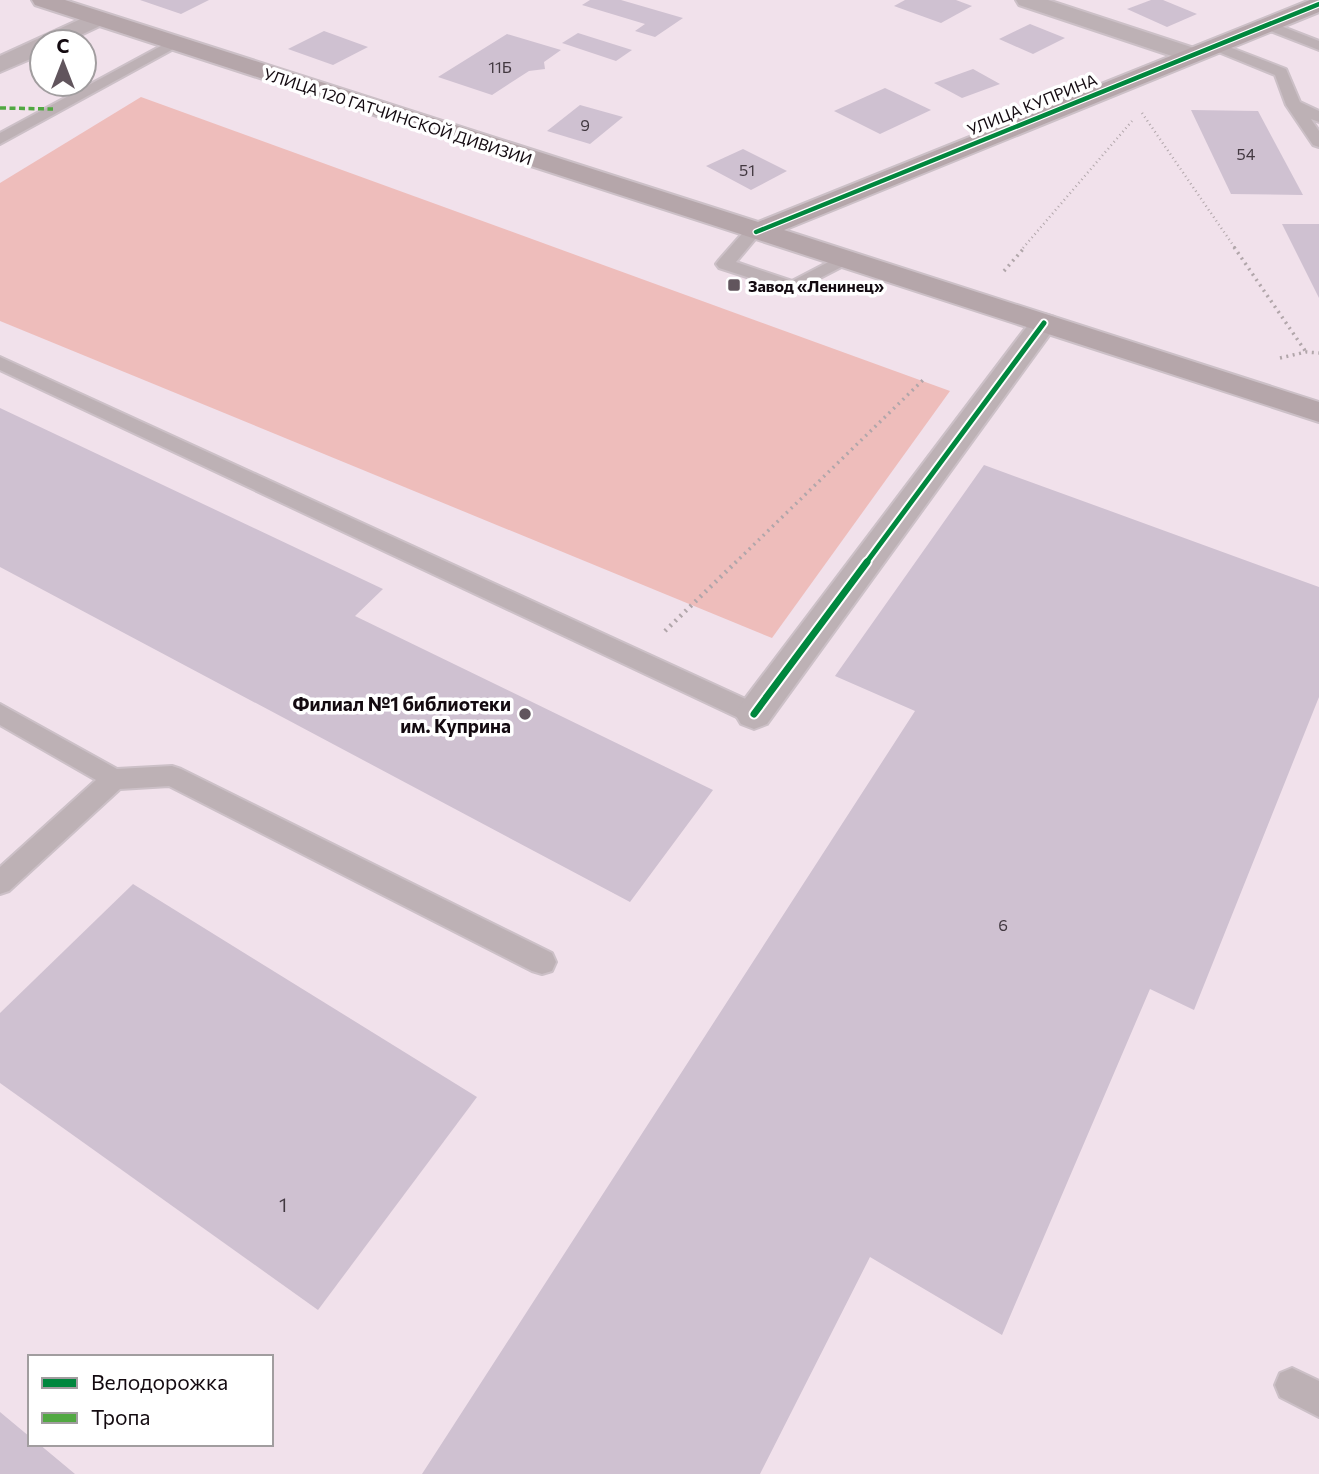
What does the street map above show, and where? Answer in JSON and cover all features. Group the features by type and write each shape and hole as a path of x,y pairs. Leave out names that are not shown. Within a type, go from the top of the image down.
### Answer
{"main road":[{"name":"УЛИЦА 120 ГАТЧИНСКОЙ ДИВИЗИИ","path":"43,0 172,44 1319,412"},
{"name":"УЛИЦА КУПРИНА","path":"755,231 1319,4"}],"street":[{"path":"1027,0 1192,55"},
{"path":"77,28 96,19"},
{"path":"0,65 28,52"},
{"path":"754,714 1044,323"}],"lane":[{"path":"1268,25 1319,46"},
{"path":"0,139 172,44"},
{"path":"1216,46 1281,72 1294,105 1319,142"},
{"path":"1294,105 1319,117"},
{"path":"755,231 725,264 793,287 846,260"},
{"path":"0,363 754,714"},
{"path":"0,713 114,779 172,776 542,962"},
{"path":"0,883 114,779"}],"path":[{"path":"997,279 1140,111 1306,352"},
{"path":"636,659 923,380"}],"shaded area":[{"path":"141,97 950,391 772,638 0,321 0,183"}],"building":[{"path":"140,0 209,0 181,14"},
{"path":"590,0 621,0 683,18 655,37 635,31 645,24 582,5"},
{"path":"905,0 956,0 972,6 941,23 894,6"},
{"path":"1151,0 1163,0 1197,14 1167,27 1127,9"},
{"path":"1030,24 1065,38 1033,54 999,39"},
{"path":"324,31 368,47 333,65 288,49"},
{"path":"578,33 632,50 616,61 562,43"},
{"path":"507,34 561,50 544,62 545,69 529,71 492,95 438,77"},
{"path":"973,69 1000,84 962,98 934,83"},
{"path":"885,88 931,110 880,134 834,111"},
{"path":"580,105 623,117 590,144 547,131"},
{"path":"1191,110 1258,111 1303,195 1231,194"},
{"path":"743,149 787,171 751,190 706,166"},
{"path":"1282,224 1319,224 1319,298"},
{"path":"0,408 383,589 355,616 713,790 630,902 0,567"},
{"path":"984,465 1319,587 1319,697 1194,1010 1150,989 1002,1335 870,1257 760,1474 422,1474 915,711 835,676"},
{"path":"133,884 477,1097 318,1310 0,1083 0,1013"},
{"path":"0,1412 28,1435 28,1446 41,1446 75,1474 0,1474"}],"marked path":[{"path":"0,108 53,109"}],"cycle path":[{"path":"756,232 1319,4"},
{"path":"754,714 1044,323"}],"place":[{"name":"Завод «Ленинец»","path":"734,285"},
{"name":"Филиал №1 библиотеки им. Куприна","path":"525,714"}]}
